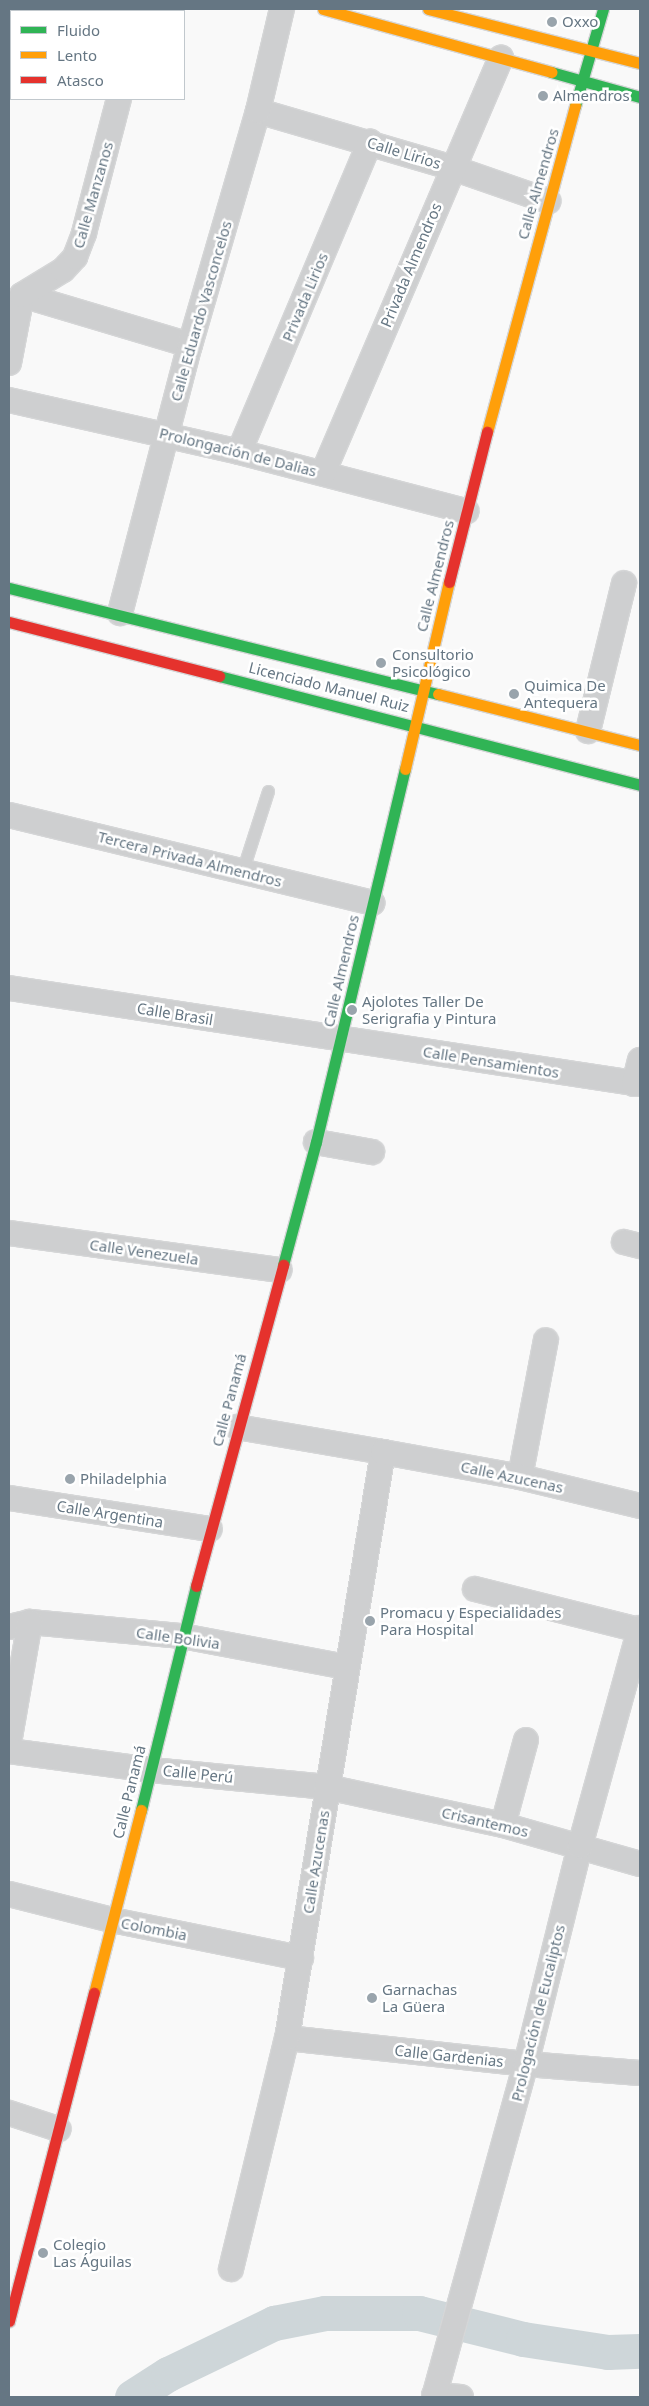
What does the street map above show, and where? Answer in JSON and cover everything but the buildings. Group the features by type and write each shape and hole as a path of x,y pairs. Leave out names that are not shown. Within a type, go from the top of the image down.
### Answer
{"street":[{"name":"Calle Eduardo Vasconcelos","path":"120,613 190,345 258,111 282,9"},
{"path":"323,9 501,58 582,83 640,97"},
{"path":"428,9 465,13 640,63"},
{"name":"Calle Almendros","path":"279,1270 316,1142 466,511 548,201 603,9"},
{"name":"Privada Almendros","path":"323,473 501,58"},
{"name":"Calle Manzanos","path":"22,295 63,270 75,257 84,233 120,100"},
{"name":"Calle Lirios","path":"258,111 370,142 548,201"},
{"name":"Privada Lirios","path":"239,452 370,142"},
{"path":"9,363 22,295 190,345"},
{"name":"Prolongación de Dalias","path":"9,400 166,434 466,511"},
{"path":"588,731 624,583"},
{"name":"Licenciado Manuel Ruiz","path":"9,588 120,613 640,745"},
{"name":"Licenciado Manuel Ruiz","path":"9,622 414,724 640,785"},
{"name":"Tercera Privada Almendros","path":"9,815 372,903"},
{"name":"Calle Brasil","path":"9,988 341,1039"},
{"name":"Calle Pensamientos","path":"341,1039 637,1084"},
{"path":"637,1084 640,1060"},
{"path":"316,1142 372,1152"},
{"name":"Calle Venezuela","path":"9,1233 279,1270"},
{"name":"Calle Panamá","path":"9,2321 151,1770 182,1636 279,1270"},
{"path":"520,1477 546,1340"},
{"name":"Calle Azucenas","path":"237,1427 520,1477 640,1506"},
{"name":"Calle Azucenas","path":"231,2269 287,2038 346,1667 383,1452"},
{"name":"Calle Argentina","path":"9,1498 210,1529"},
{"path":"475,1589 640,1629"},
{"path":"9,1743 20,1625"},
{"name":"Calle Bolivia","path":"20,1625 182,1636 346,1667"},
{"name":"Prologación de Eucaliptos","path":"434,2396 462,2302 526,2064 580,1846 640,1629"},
{"path":"503,1825 526,1740"},
{"name":"Calle Perú","path":"9,1751 151,1770 327,1787"},
{"name":"Crisantemos","path":"327,1787 503,1825 640,1864"},
{"name":"Colombia","path":"9,1894 112,1920 301,1958"},
{"name":"Calle Gardenias","path":"287,2038 526,2064 640,2073"},
{"path":"9,2113 58,2129"},
{"path":"434,2396 461,2397"}],"lane":[{"path":"242,872 268,791"}],"waterway":[{"path":"132,2397 168,2374 274,2323 325,2313 419,2313 523,2339 608,2352 640,2351"}],"traffic: fast":[{"path":"575,106 603,9"},
{"path":"551,72 640,97"},
{"path":"9,588 438,694"},
{"path":"219,676 640,785"},
{"path":"283,1265 316,1142 405,769"},
{"path":"141,1810 196,1586"}],"traffic: slow":[{"path":"323,9 551,72"},
{"path":"428,9 640,63"},
{"path":"487,432 575,106"},
{"path":"405,769 449,582"},
{"path":"438,694 640,745"},
{"path":"94,1993 141,1810"}],"traffic: jam":[{"path":"449,582 487,432"},
{"path":"9,622 219,676"},
{"path":"196,1586 283,1265"},
{"path":"9,2321 94,1993"}],"place":[{"name":"Oxxo","path":"552,22"},
{"name":"Almendros","path":"543,96"},
{"name":"Consultorio Psicológico","path":"381,663"},
{"name":"Quimica De Antequera","path":"514,694"},
{"name":"Ajolotes Taller De Serigrafia y Pintura","path":"352,1010"},
{"name":"Philadelphia","path":"70,1479"},
{"name":"Promacu y Especialidades Para Hospital","path":"370,1621"},
{"name":"Garnachas La Güera","path":"372,1998"},
{"name":"Colegio Las Águilas","path":"43,2253"}]}
